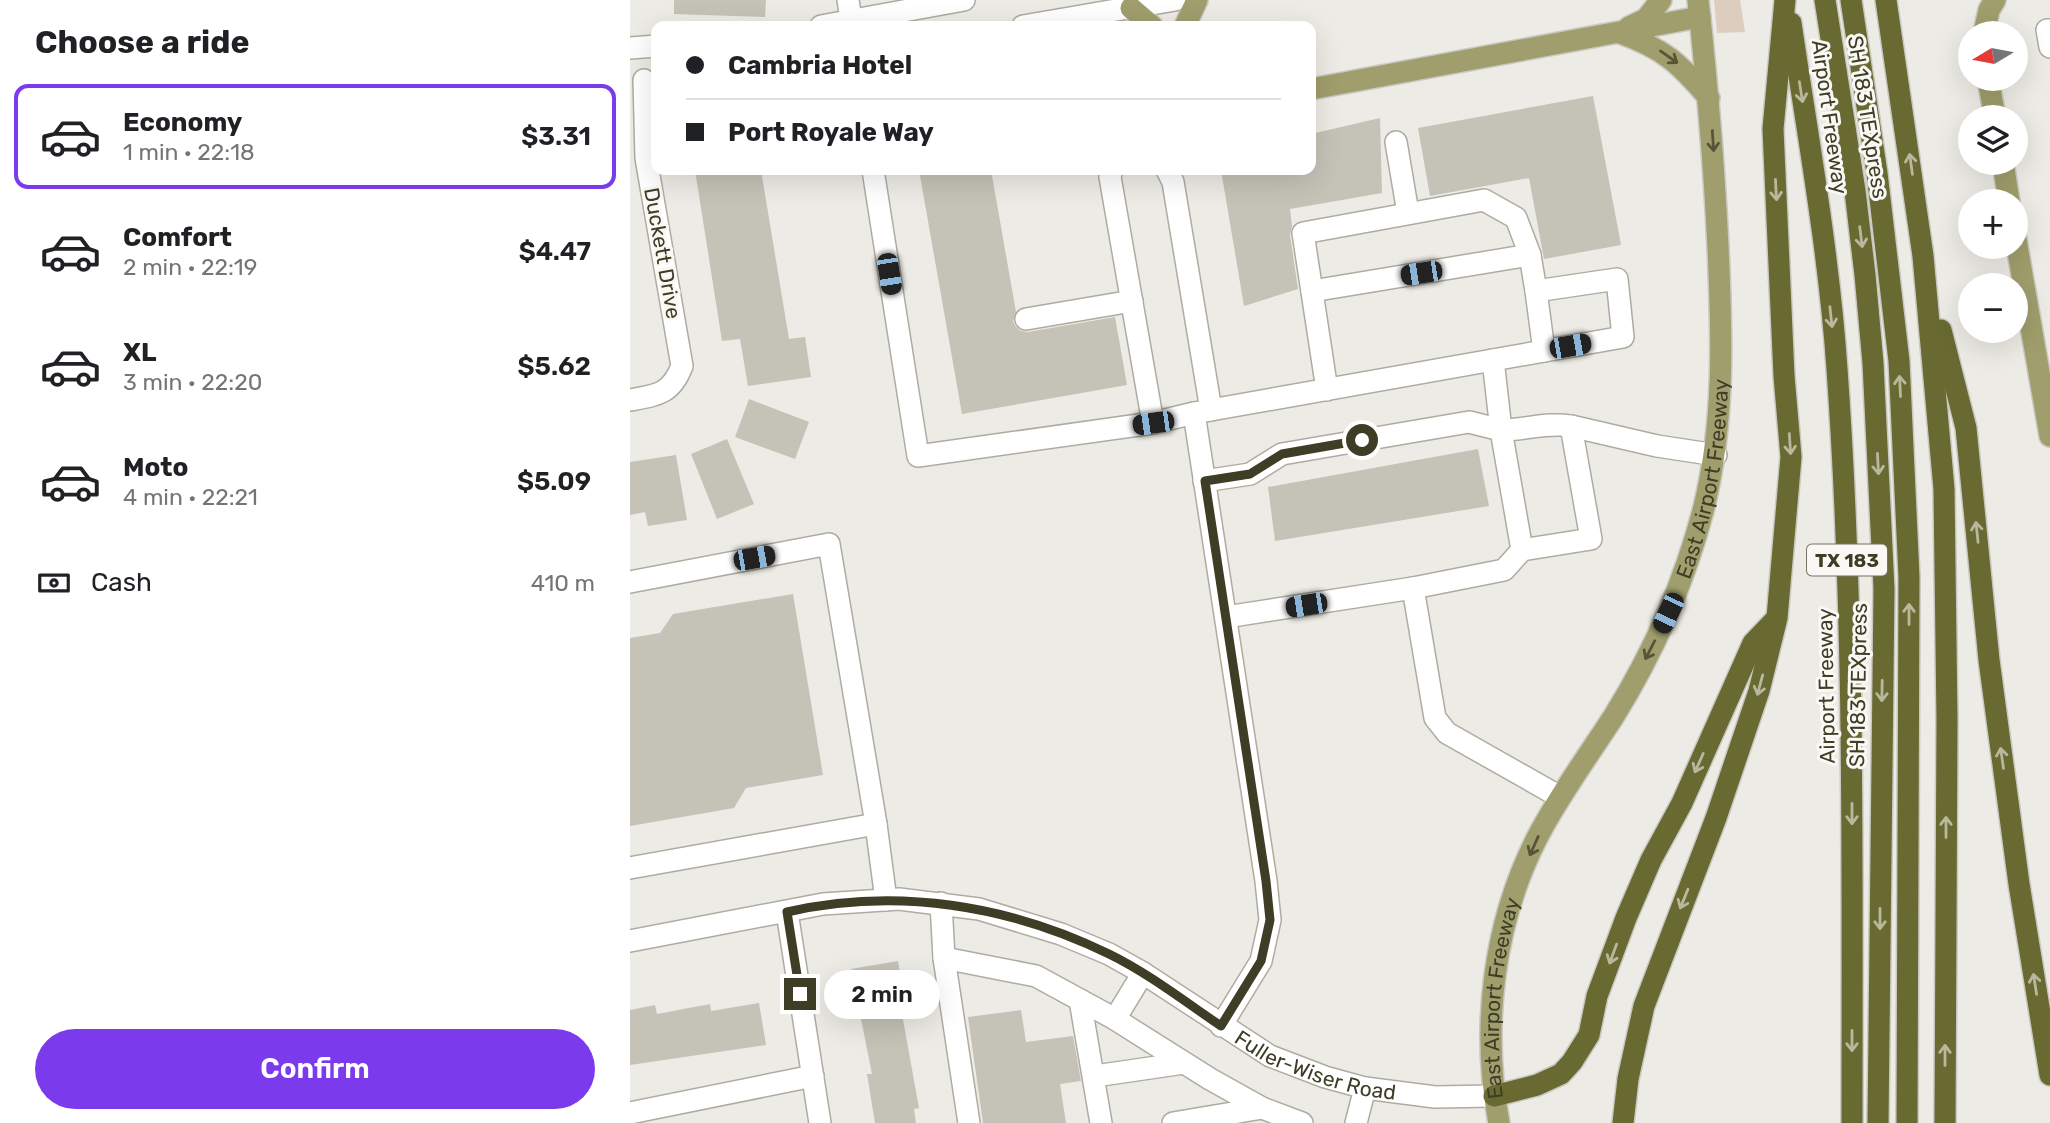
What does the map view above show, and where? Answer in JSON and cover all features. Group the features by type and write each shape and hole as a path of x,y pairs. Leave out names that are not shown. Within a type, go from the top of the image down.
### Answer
{"highway":[{"path":"1623,1123 1628,1079 1644,1006 1716,818 1759,691 1777,618 1791,457 1784,376 1773,129 1786,0"},
{"name":"Airport Freeway","path":"1786,0 1827,275 1837,366 1845,498 1852,705 1852,1123"},
{"name":"SH 183 TEXpress","path":"1825,0 1855,191 1873,363 1883,575 1878,1123"},
{"name":"SH 183 TEXpress","path":"1851,0 1877,173 1899,361 1909,577 1907,1123"},
{"path":"1886,0 1923,256 1944,489 1947,619 1945,1123"},
{"path":"1923,256 1966,428 1989,660 2019,884 2050,1075"},
{"path":"1494,1096 1537,1085 1561,1074 1589,1035 1597,996 1651,860 1682,803 1753,643 1777,618"}],"main road":[{"path":"1188,21 1198,0"},
{"path":"1618,33 1646,19 1661,0"},
{"path":"1975,0 1979,21"},
{"path":"1986,21 1995,0"},
{"path":"1131,8 1146,21"},
{"path":"1316,88 1618,33 1699,9"},
{"name":"East Airport Freeway","path":"1499,1123 1494,1096 1491,1027 1494,981 1516,886 1537,838 1560,797 1615,714 1677,593 1702,513 1716,455 1721,401 1721,299 1709,98 1699,9"},
{"path":"1618,33 1650,44 1681,65 1709,98"},
{"path":"2019,259 2050,436"}],"street":[{"path":"850,16 964,0"},
{"path":"1053,21 1175,0"},
{"path":"2050,30 2047,30 2050,47"},
{"path":"630,48 651,46"},
{"name":"Duckett Drive","path":"630,400 656,396 676,383 682,366 646,158 643,80"},
{"path":"1396,142 1408,213"},
{"path":"874,175 918,456 1153,423 1623,337 1617,279 1536,291"},
{"path":"1111,175 1153,423"},
{"path":"1169,175 1203,412 1205,481 1270,920 1261,961 1221,1026"},
{"path":"1327,390 1303,233 1408,213 1484,200 1516,218 1531,255 1544,351"},
{"path":"1312,291 1531,255"},
{"path":"1026,319 1132,301"},
{"path":"1493,360 1501,430 1522,550"},
{"path":"1205,481 1250,474 1282,454 1469,422 1501,430 1518,430 1554,423 1657,446 1716,455"},
{"path":"1226,617 1413,588 1504,570 1522,550 1591,539 1571,426"},
{"path":"630,582 828,544 876,824 886,900"},
{"path":"1413,588 1435,718 1447,733 1560,797"},
{"path":"630,867 876,824"},
{"name":"Fuller-Wiser Road","path":"630,941 823,904 886,900 941,903 978,909 1061,934 1109,954 1143,973 1270,1056 1325,1077 1365,1088 1435,1097 1494,1096"},
{"path":"941,903 944,958 969,1123"},
{"path":"787,912 820,1123"},
{"path":"944,958 1036,976 1115,1019 1262,1108 1302,1123"},
{"path":"1115,1019 1143,973"},
{"path":"1080,1000 1101,1123"},
{"path":"1095,1076 1184,1063"},
{"path":"630,1113 813,1076"},
{"path":"1356,1123 1365,1088"},
{"path":"1173,1123 1262,1108"}],"shaded area":[{"path":"1714,0 1740,0 1745,32 1717,33"}],"building":[{"path":"674,0 766,0 765,17 674,14"},
{"path":"1593,96 1621,245 1544,259 1529,178 1430,196 1418,128"},
{"path":"1380,118 1382,193 1290,209 1290,235 1298,289 1244,306 1222,175 1316,175 1316,133"},
{"path":"696,175 762,175 789,339 805,337 811,377 748,386 740,339 722,341"},
{"path":"920,175 992,175 1016,312 1013,321 1016,327 1028,332 1115,317 1127,385 962,414"},
{"path":"749,399 809,422 795,459 735,437"},
{"path":"727,439 754,504 717,519 691,454"},
{"path":"1478,449 1489,506 1275,541 1268,487"},
{"path":"676,455 687,520 648,526 645,512 630,515 630,462"},
{"path":"793,594 823,775 746,788 734,808 630,826 630,638 660,633 673,614"},
{"path":"898,961 905,1002 900,1003 919,1108 914,1109 916,1123 875,1123 867,1074 872,1074 851,969"},
{"path":"759,1003 766,1045 630,1065 630,1010 655,1005 657,1014 710,1004 711,1011"},
{"path":"1021,1010 1026,1042 1073,1036 1081,1081 1060,1084 1066,1123 983,1123 968,1017"}],"route":[{"path":"800,994 787,912 823,904 898,900 941,903 1023,921 1109,954 1143,973 1221,1026 1261,961 1270,920 1205,481 1250,474 1282,454 1362,440"}]}
